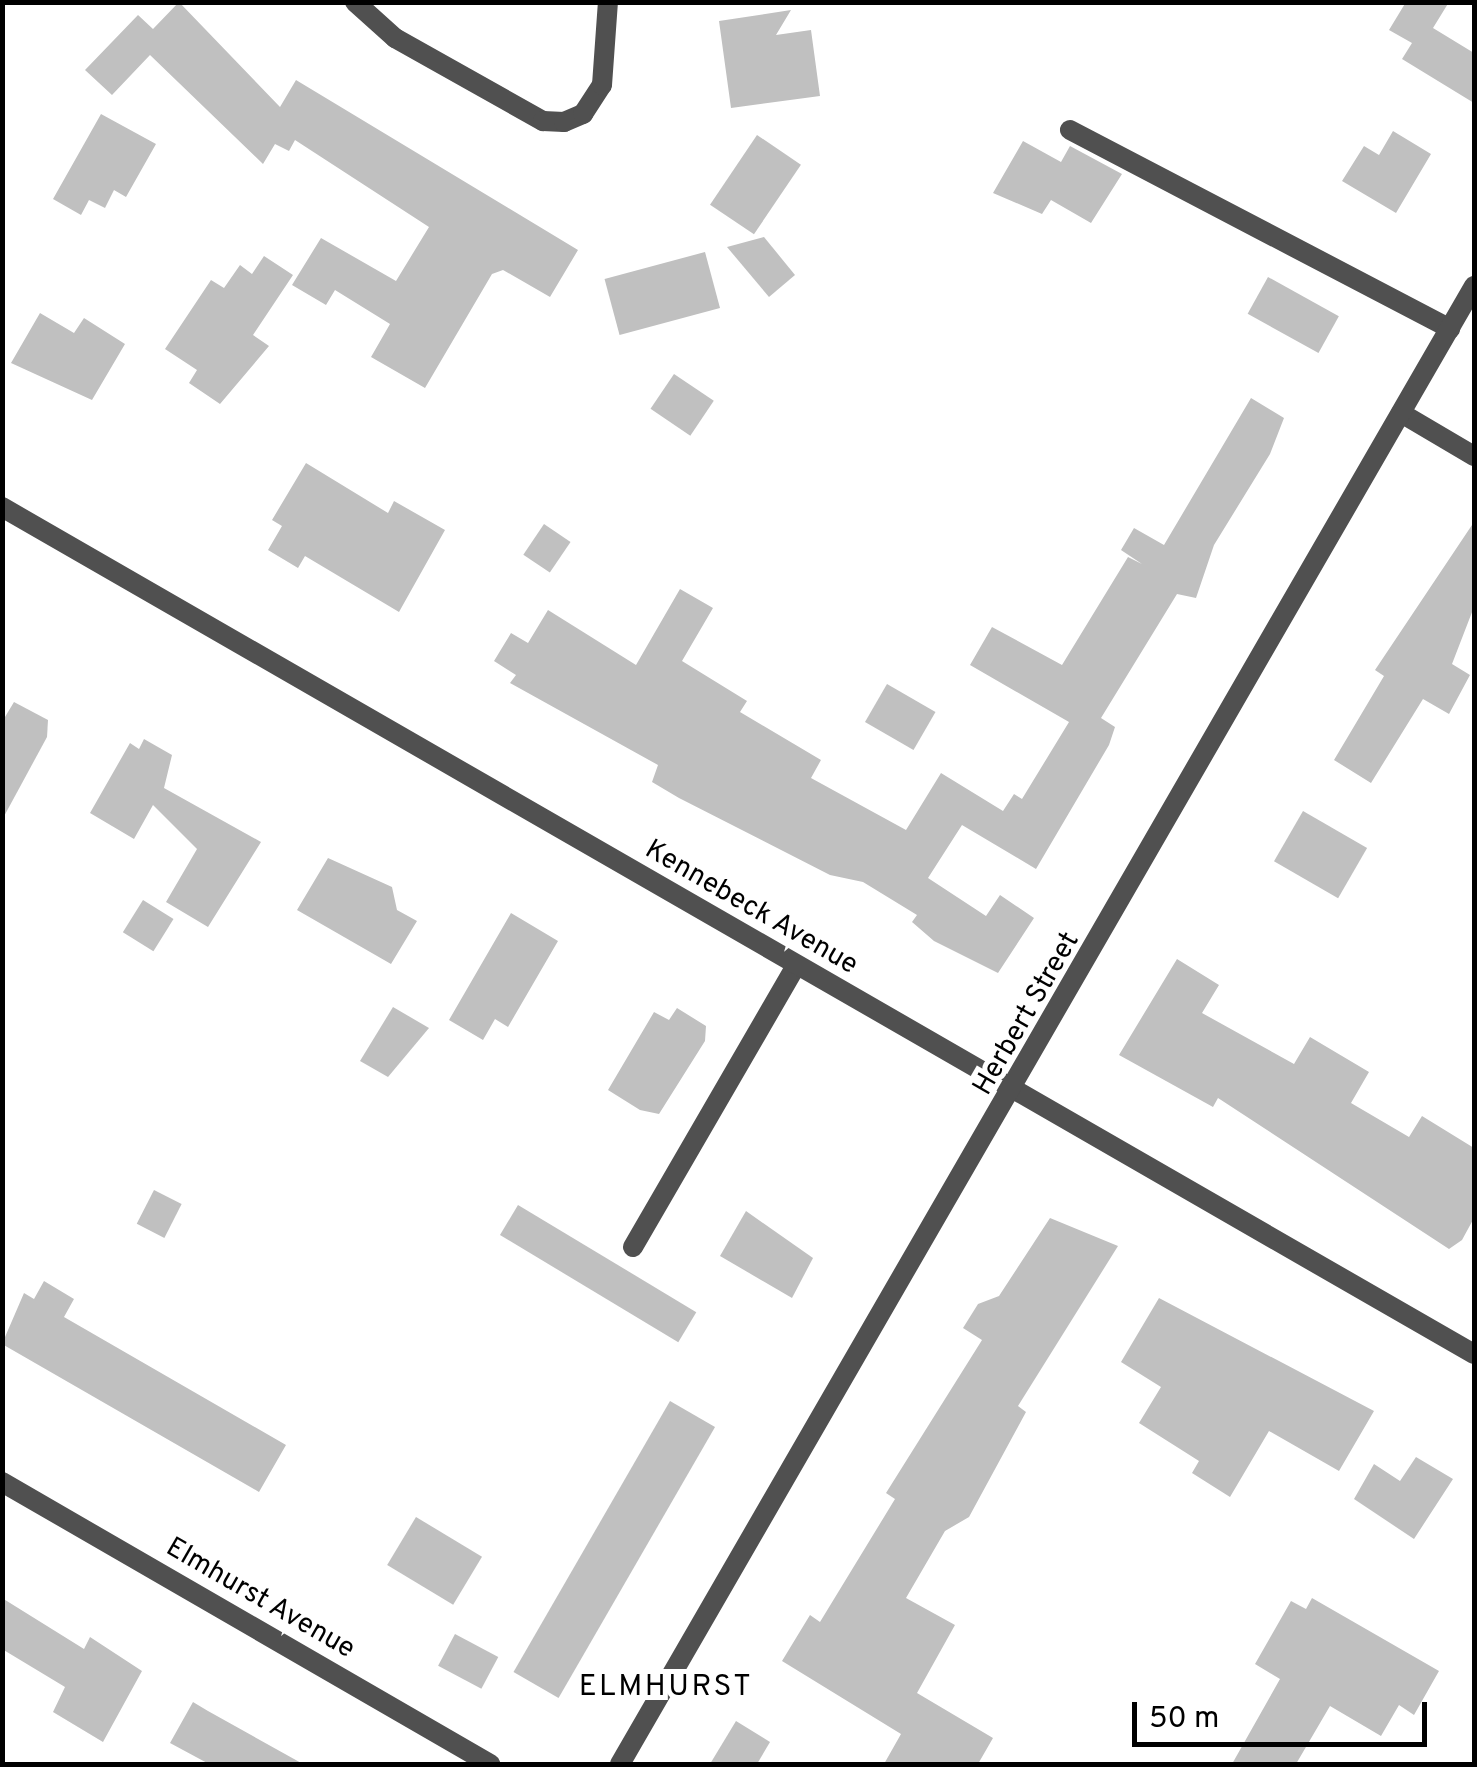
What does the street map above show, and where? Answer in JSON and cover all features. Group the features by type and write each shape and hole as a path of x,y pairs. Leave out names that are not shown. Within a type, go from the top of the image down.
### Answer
{"street":[{"path":"355,2 394,38 543,121 564,122 583,114 602,85 608,2"},
{"path":"1070,130 1450,329"},
{"name":"Herbert Street","path":"620,1764 1014,1092 1474,286"},
{"path":"1401,413 1474,456"},
{"name":"Kennebeck Avenue","path":"2,507 1474,1354"},
{"path":"633,1247 796,966"},
{"name":"Elmhurst Avenue","path":"2,1482 490,1764"}],"building":[{"path":"179,2 280,107 296,80 578,250 550,297 503,270 492,274 425,388 371,357 390,324 335,290 326,305 292,285 321,238 396,281 429,227 295,140 289,151 275,144 263,164 150,55 112,95 85,70 138,15 153,29"},
{"path":"1406,2 1449,2 1433,28 1474,53 1474,103 1402,59 1412,43 1389,30"},
{"path":"791,10 776,35 811,30 820,96 731,108 719,21"},
{"path":"101,114 156,144 126,197 114,190 105,208 89,200 81,215 53,199"},
{"path":"1393,131 1431,154 1396,213 1342,181 1364,146 1379,155"},
{"path":"757,135 801,165 754,234 710,205"},
{"path":"1023,141 1061,162 1070,146 1122,174 1091,223 1051,200 1042,214 993,193"},
{"path":"764,237 795,275 769,297 727,247"},
{"path":"705,252 720,308 620,335 605,279"},
{"path":"264,256 293,275 253,335 269,346 220,404 189,383 197,370 165,349 211,280 224,288 240,265 252,274"},
{"path":"1268,277 1339,316 1318,353 1248,314"},
{"path":"40,313 74,333 84,318 125,344 92,400 11,363"},
{"path":"674,374 714,401 690,436 651,409"},
{"path":"1251,398 1284,418 1270,454 1214,545 1196,598 1177,594 1101,718 1115,727 1109,745 1036,869 962,825 928,878 986,916 1000,895 1034,918 998,973 934,941 912,922 917,915 863,882 830,875 652,782 658,765 510,683 516,675 494,661 511,633 528,643 548,610 636,665 680,589 713,608 682,661 747,701 740,712 821,760 811,778 906,830 941,773 1003,811 1014,794 1022,799 1069,722 970,665 992,627 1062,665 1128,557 1142,564 1121,550 1134,528 1164,545"},
{"path":"306,463 388,513 394,501 445,530 399,612 305,556 298,568 268,550 282,526 272,520"},
{"path":"1474,522 1474,607 1452,664 1470,675 1449,714 1423,699 1371,783 1334,760 1384,676 1375,670"},
{"path":"544,524 571,542 550,573 523,555"},
{"path":"887,684 935,712 913,750 865,722"},
{"path":"14,702 48,720 47,737 2,820 2,722"},
{"path":"144,739 172,755 164,788 261,842 208,927 166,902 197,849 153,805 134,839 90,813 130,743 139,749"},
{"path":"1303,811 1367,848 1338,898 1274,861"},
{"path":"328,858 392,887 397,910 417,921 391,964 297,910"},
{"path":"143,900 174,919 153,951 123,932"},
{"path":"511,913 558,941 508,1027 495,1019 483,1040 449,1020"},
{"path":"1177,959 1219,985 1202,1013 1294,1064 1310,1037 1369,1072 1351,1103 1409,1137 1422,1116 1474,1148 1474,1218 1462,1240 1449,1249 1218,1098 1213,1107 1119,1055"},
{"path":"393,1007 429,1028 388,1077 360,1061"},
{"path":"677,1008 706,1026 705,1041 659,1114 640,1110 608,1090 654,1012 669,1020"},
{"path":"154,1190 182,1204 164,1238 137,1224"},
{"path":"518,1205 696,1312 678,1342 500,1235"},
{"path":"746,1211 813,1258 792,1298 720,1256"},
{"path":"1050,1218 1118,1246 1018,1406 1026,1412 969,1517 945,1531 906,1598 955,1625 917,1693 993,1738 978,1764 884,1764 901,1734 782,1661 810,1615 820,1622 895,1499 886,1493 982,1340 963,1328 978,1304 999,1296"},
{"path":"44,1281 74,1299 64,1317 286,1445 259,1492 2,1344 24,1293 34,1299"},
{"path":"1159,1298 1374,1411 1339,1471 1269,1431 1230,1497 1192,1473 1199,1461 1139,1423 1161,1387 1121,1362"},
{"path":"670,1401 715,1427 559,1698 514,1672"},
{"path":"1416,1457 1453,1479 1414,1539 1354,1499 1374,1464 1400,1481"},
{"path":"416,1517 482,1557 453,1605 387,1565"},
{"path":"2,1598 84,1649 90,1637 142,1671 103,1742 53,1712 65,1687 2,1649"},
{"path":"1312,1598 1439,1671 1414,1715 1399,1705 1381,1736 1330,1706 1296,1764 1232,1764 1280,1679 1255,1664 1291,1601 1306,1609"},
{"path":"455,1634 498,1657 481,1689 438,1666"},
{"path":"193,1702 303,1764 209,1764 170,1743"},
{"path":"736,1721 770,1742 757,1764 710,1764"}],"district":[{"name":"ELMHURST","path":"666,1688"}]}
